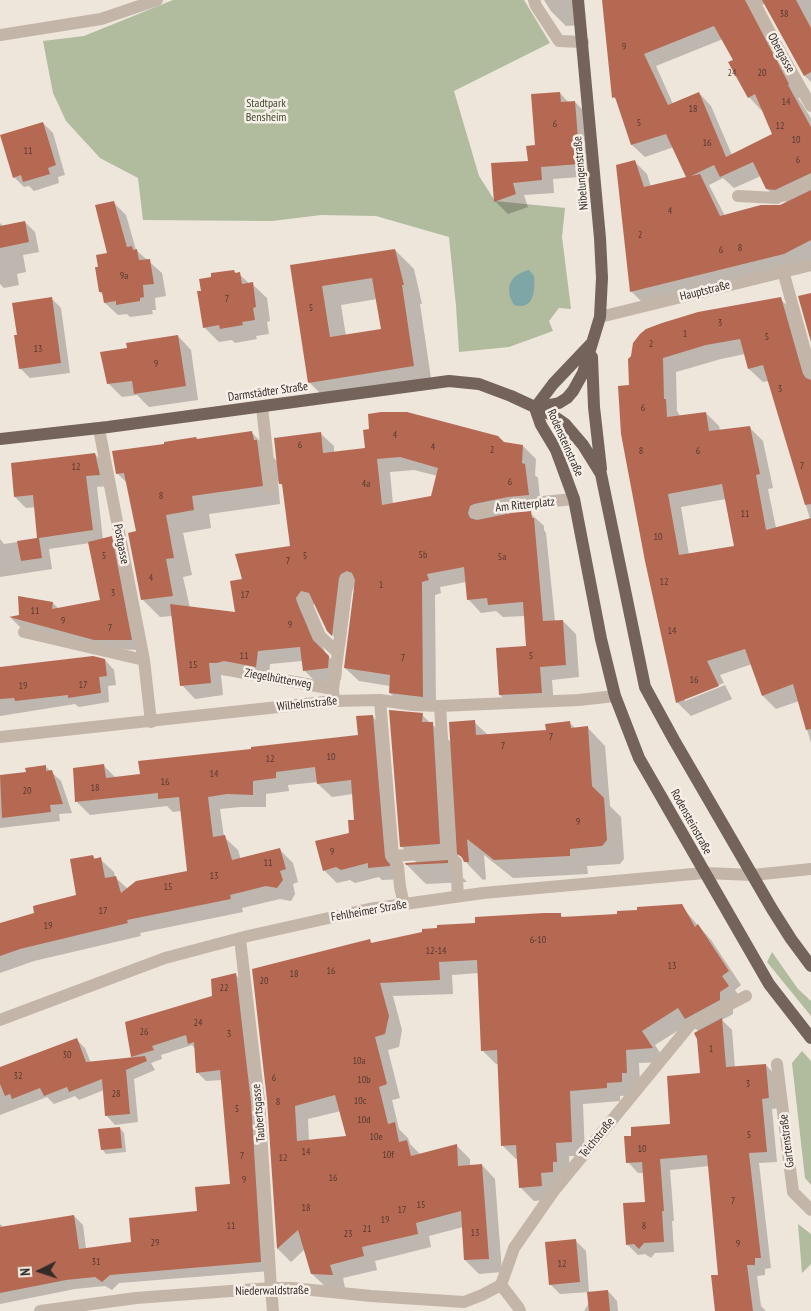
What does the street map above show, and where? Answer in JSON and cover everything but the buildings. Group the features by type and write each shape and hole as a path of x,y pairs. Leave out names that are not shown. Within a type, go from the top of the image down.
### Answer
{"main road":[{"name":"Nibelungenstraße","path":"535,408 559,403 573,391 584,373 591,343 600,317 602,278 600,238 578,0"},
{"name":"Nibelungenstraße","path":"535,408 553,384 591,343"},
{"path":"591,343 594,407 601,474"},
{"name":"Darmstädter Straße","path":"0,439 262,407 449,381 479,384 511,396 535,408"},
{"name":"Rodensteinstraße","path":"535,408 552,415 565,424 576,435 601,474 645,687 791,939 811,966"},
{"name":"Rodensteinstraße","path":"535,408 541,425 556,450 574,499 601,638 615,696 639,758 769,984 811,1038"}],"street":[{"path":"0,35 101,20 157,0"},
{"path":"534,0 559,41 583,42"},
{"name":"Obergasse","path":"753,0 811,106"},
{"path":"738,196 777,198 811,181"},
{"name":"Hauptstraße","path":"600,317 811,265"},
{"path":"783,271 811,372"},
{"path":"262,407 271,488"},
{"name":"Postgasse","path":"98,428 144,660 151,722"},
{"name":"Am Ritterplatz","path":"476,512 510,505 574,499"},
{"path":"334,695 347,578"},
{"path":"304,599 320,636 338,653"},
{"path":"24,632 144,660"},
{"name":"Ziegelhütterweg","path":"223,669 334,695"},
{"name":"Wilhelmstraße","path":"0,737 151,722 334,695 413,705 440,706 580,700 615,696"},
{"path":"380,700 393,856 449,852 440,706"},
{"path":"456,862 458,896"},
{"path":"398,866 404,904"},
{"name":"Fehlheimer Straße","path":"0,1020 165,958 354,912 458,896 704,873 753,875 811,869"},
{"name":"Taubertsgasse","path":"240,939 259,1101 273,1311"},
{"name":"Teichstraße","path":"501,1285 514,1248 553,1192 690,1025 746,996"},
{"name":"Gartenstraße","path":"777,1064 793,1192 811,1210"},
{"path":"501,1285 520,1311"},
{"name":"Niederwaldstraße","path":"40,1311 136,1298 271,1288 292,1288 371,1296 464,1302 501,1285"}],"green space":[{"name":"Stadtpark Bensheim","path":"173,0 524,0 550,43 454,91 479,176 495,201 565,208 562,237 571,309 559,308 549,321 553,331 509,347 459,352 449,237 376,216 321,215 272,221 143,220 138,178 100,158 66,121 53,93 43,41 84,36"},
{"path":"772,952 798,989 811,1001 811,1016 767,962"},
{"path":"802,1051 811,1061 811,1185 805,1178 792,1063"},
{"path":"798,1224 811,1234 811,1264 802,1273"}],"water":[{"path":"529,270 534,276 532,298 526,305 514,305 509,293 510,283 517,275"}]}
